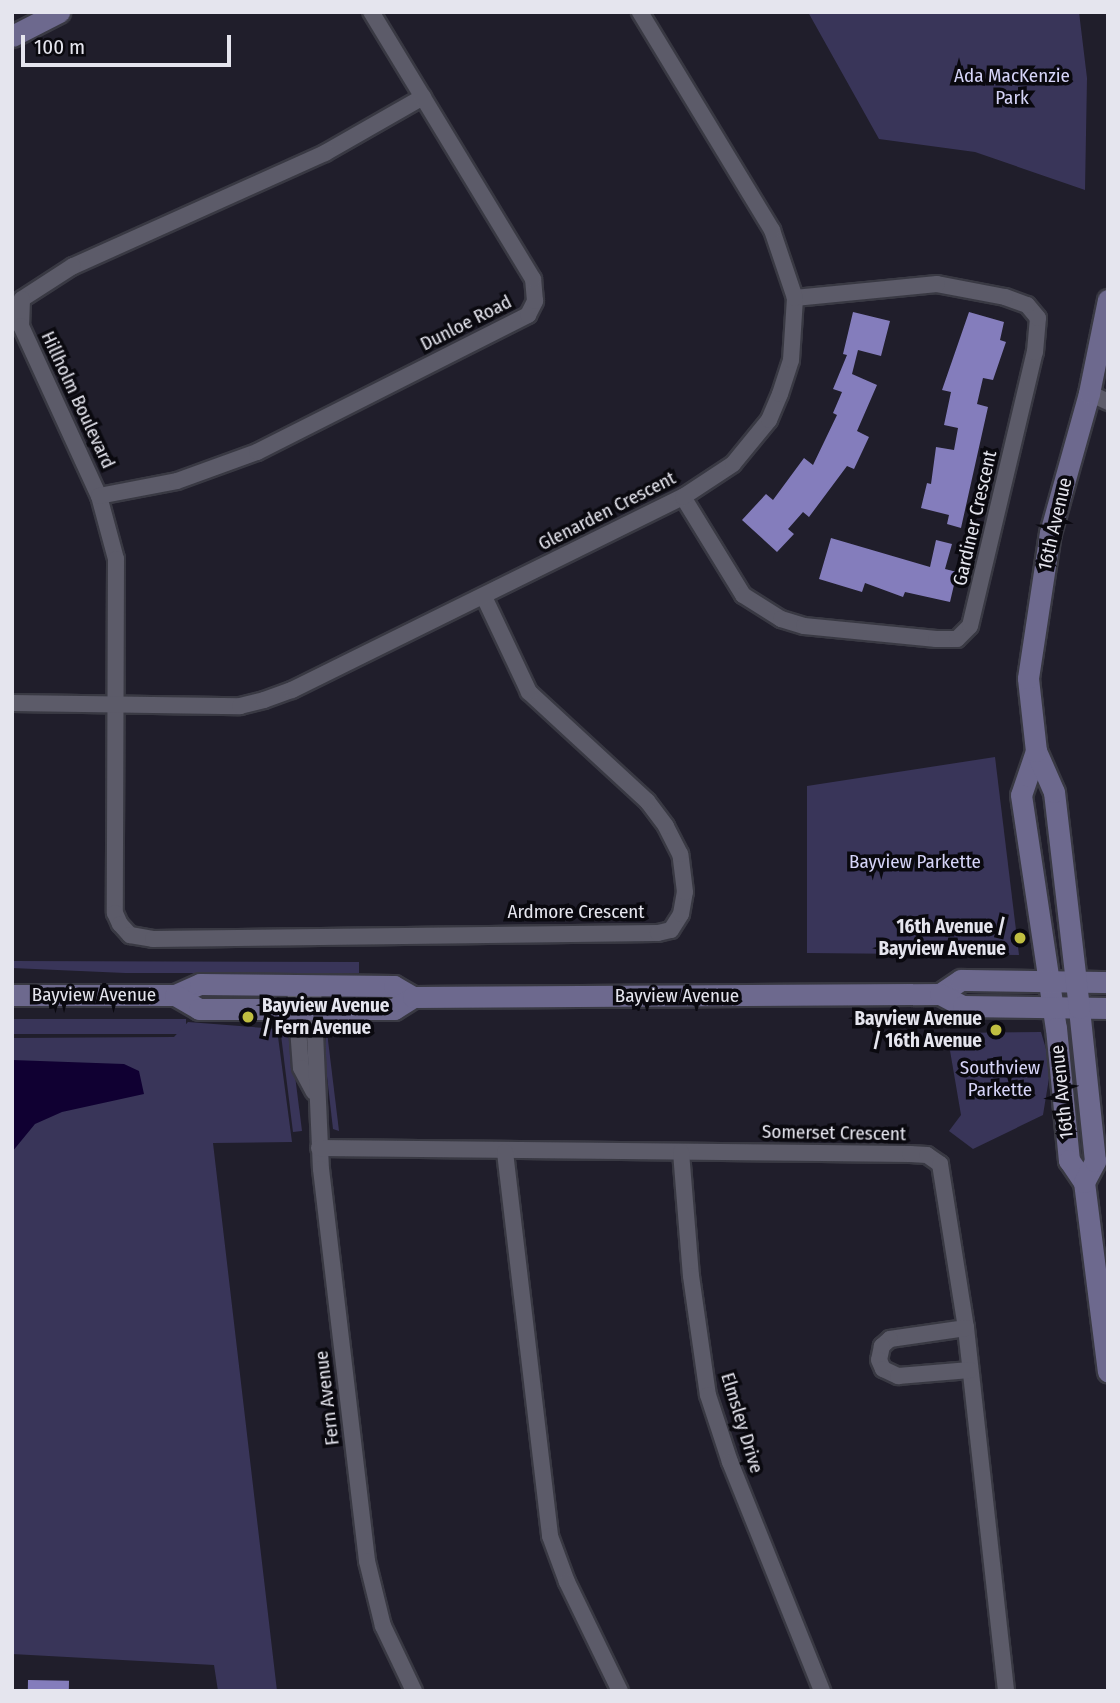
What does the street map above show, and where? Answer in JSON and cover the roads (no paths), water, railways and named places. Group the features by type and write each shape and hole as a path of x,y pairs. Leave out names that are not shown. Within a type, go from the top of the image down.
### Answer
{"main road":[{"path":"12,36 59,12"},
{"name":"16th Avenue","path":"1084,1182 1095,1161 1054,792 1036,751 1029,653 1050,533 1098,397 1108,300"},
{"name":"16th Avenue","path":"1036,751 1021,795 1053,1008 1069,1160 1084,1182 1108,1371"},
{"name":"Bayview Avenue","path":"940,994 961,980 1108,982"},
{"name":"Bayview Avenue","path":"12,995 175,996 200,984 304,998 394,986 413,997 940,994 962,1006 1108,1008"}],"street":[{"name":"Dunloe Road","path":"99,496 177,481 257,452 528,315 535,301 533,279 371,12"},
{"name":"Glenarden Crescent","path":"12,703 240,706 264,700 484,597 683,497 733,464 769,420 792,360 795,298 772,230 640,12"},
{"name":"Hillholm Boulevard","path":"120,924 116,913 116,559 99,496 21,326 22,299 73,266 325,153 423,97"},
{"name":"Gardiner Crescent","path":"683,497 743,595 781,619 804,626 936,639 957,639 970,626 1035,352 1038,318 1027,305 1005,297 937,284 795,298"},
{"name":"Ardmore Crescent","path":"120,924 130,935 153,939 671,930 681,914 685,892 680,854 666,826 647,801 529,692 484,597"},
{"name":"Fern Avenue","path":"304,998 300,1068 314,1091 367,1561 383,1626 414,1691"},
{"name":"Somerset Crescent","path":"319,1148 927,1155 940,1164 946,1178 965,1328 1006,1691"},
{"path":"506,1152 550,1536 567,1582 620,1691"},
{"name":"Elmsley Drive","path":"681,1152 691,1276 708,1395 730,1462 822,1691"},
{"path":"965,1328 890,1339 882,1346 879,1360 883,1369 898,1376 970,1370"}],"place":[{"name":"16th Avenue / Bayview Avenue","path":"1020,938"},
{"name":"Bayview Avenue / Fern Avenue","path":"248,1017"},
{"name":"Bayview Avenue / 16th Avenue","path":"996,1030"}],"park label":[{"name":"Ada MacKenzie Park","path":"1012,87"},
{"name":"Bayview Parkette","path":"915,862"},
{"name":"Southview Parkette","path":"1000,1079"}]}
